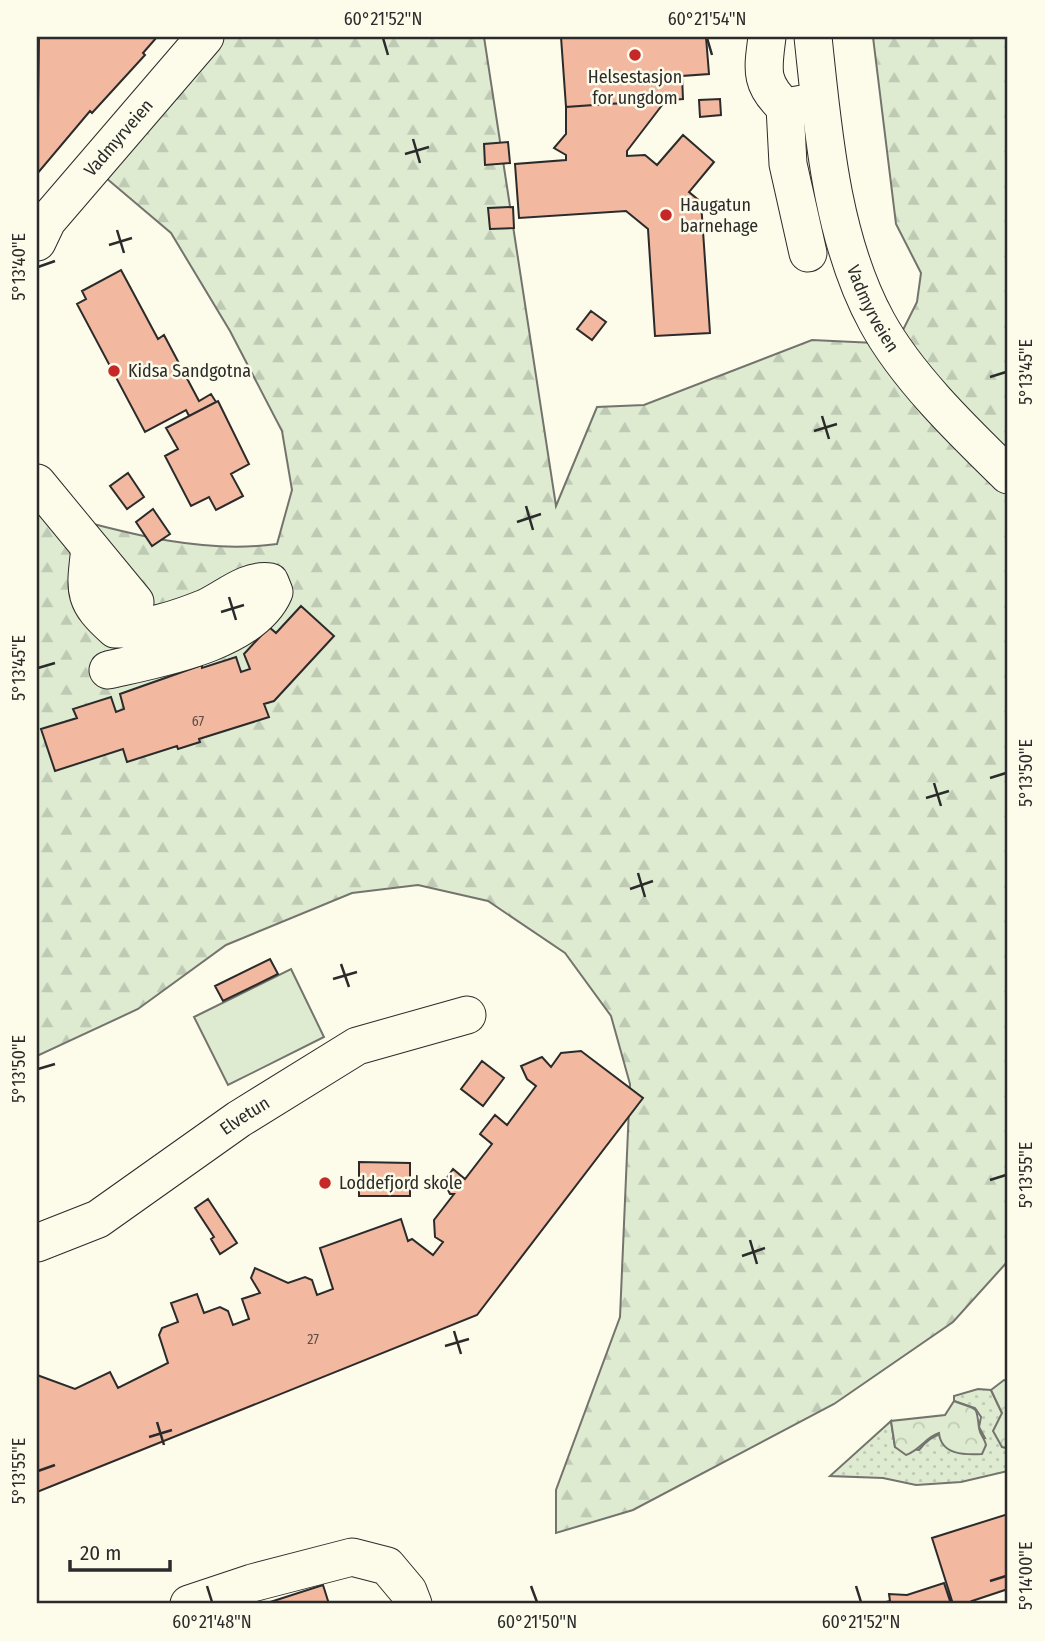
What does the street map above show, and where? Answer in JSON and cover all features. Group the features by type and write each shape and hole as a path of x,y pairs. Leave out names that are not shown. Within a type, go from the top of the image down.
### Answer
{"street":[{"name":"Vadmyrveien","path":"37,242 47,221 205,37"},
{"path":"768,37 763,67 768,92 785,107 788,164 808,253"},
{"name":"Vadmyrveien","path":"813,37 828,160 854,272 877,322 906,367 1008,475"},
{"path":"785,107 820,101"},
{"path":"37,483 135,602"},
{"path":"90,548 86,578 92,608 115,629 144,629 205,608 258,580 270,582 274,592 268,605 233,631 184,653 108,670"},
{"name":"Elvetun","path":"37,1243 98,1219 239,1119 357,1046 467,1015"},
{"path":"189,1604 252,1583 352,1557 387,1566 408,1591 413,1604"}],"green space":[{"path":"205,37 484,37 556,506 597,407 644,405 812,340 896,344 917,302 921,273 896,224 873,37 1008,37 1008,1261 953,1322 834,1404 633,1510 556,1533 556,1490 620,1317 630,1084 611,1016 565,953 488,901 418,885 352,893 226,945 138,1009 37,1056 37,509 156,538 246,547 277,544 292,490 282,431 230,331 171,233 93,167"},
{"path":"291,969 324,1037 228,1085 194,1017"},
{"path":"1004,1380 1008,1381 1008,1448 1002,1447 993,1431 1002,1413 991,1390"},
{"path":"978,1389 991,1390 1002,1413 1002,1447 1008,1448 1008,1471 961,1482 916,1485 883,1478 830,1476 891,1421 895,1447 919,1450 934,1437 948,1433 985,1438 979,1427 981,1417 975,1408 954,1401 954,1396"},
{"path":"954,1401 976,1411 986,1445 982,1454 961,1454 949,1450 944,1446 939,1433 906,1455 895,1447 891,1421 945,1415"}],"building":[{"path":"39,37 157,37 143,53 145,55 92,113 90,111 37,174"},
{"name":"Helsestasjon for ungdom","path":"561,37 706,37 709,74 682,76 683,99 566,107"},
{"path":"720,99 721,115 700,117 699,100"},
{"name":"Haugatun barnehage","path":"666,100 627,151 627,156 645,155 657,165 683,135 714,162 689,192 701,202 710,333 655,336 648,229 626,211 519,218 515,164 566,160 566,155 554,148 566,134 566,107"},
{"path":"508,142 510,163 485,165 484,144"},
{"path":"513,207 514,228 490,229 488,208"},
{"path":"121,270 158,339 164,335 199,401 211,394 216,402 189,416 186,410 145,432 77,304 86,299 82,291"},
{"path":"591,311 606,322 592,340 577,329"},
{"path":"218,401 249,464 231,474 243,496 216,510 209,497 191,506 165,456 178,449 166,428"},
{"path":"128,473 144,497 127,509 110,486"},
{"path":"153,509 170,534 152,546 136,522"},
{"path":"301,606 334,636 274,701 264,704 269,717 199,739 200,742 178,749 177,746 127,762 123,749 55,771 41,729 77,718 73,709 111,697 116,712 124,709 120,694 202,665 202,668 236,657 241,672 250,669 244,654 269,627 276,633"},
{"path":"270,959 278,974 223,1001 215,986"},
{"path":"581,1051 643,1098 477,1315 37,1492 37,1375 75,1389 110,1372 118,1388 168,1363 159,1335 162,1328 178,1322 171,1303 197,1294 204,1313 220,1307 228,1311 233,1325 249,1319 242,1299 260,1293 251,1278 255,1268 288,1283 305,1277 312,1280 317,1295 333,1289 320,1248 401,1219 408,1241 412,1239 433,1255 443,1242 435,1237 434,1220 454,1194 450,1194 444,1182 453,1169 465,1179 492,1144 480,1134 495,1115 507,1125 536,1086 527,1079 521,1066 542,1057 551,1067 561,1053"},
{"path":"482,1061 504,1078 483,1106 461,1089"},
{"path":"359,1162 410,1163 410,1196 359,1196"},
{"path":"208,1199 237,1243 220,1254 211,1239 214,1237 195,1208"},
{"path":"1008,1514 1008,1589 972,1601 975,1604 953,1604 932,1538"},
{"path":"944,1583 951,1604 878,1604 890,1601 889,1594 907,1595"},
{"path":"323,1585 329,1604 264,1604"}],"place":[{"name":"Helsestasjon for ungdom","path":"635,55"},
{"name":"Haugatun barnehage","path":"666,215"},
{"name":"Kidsa Sandgotna","path":"114,371"},
{"name":"Loddefjord skole","path":"325,1183"}]}
